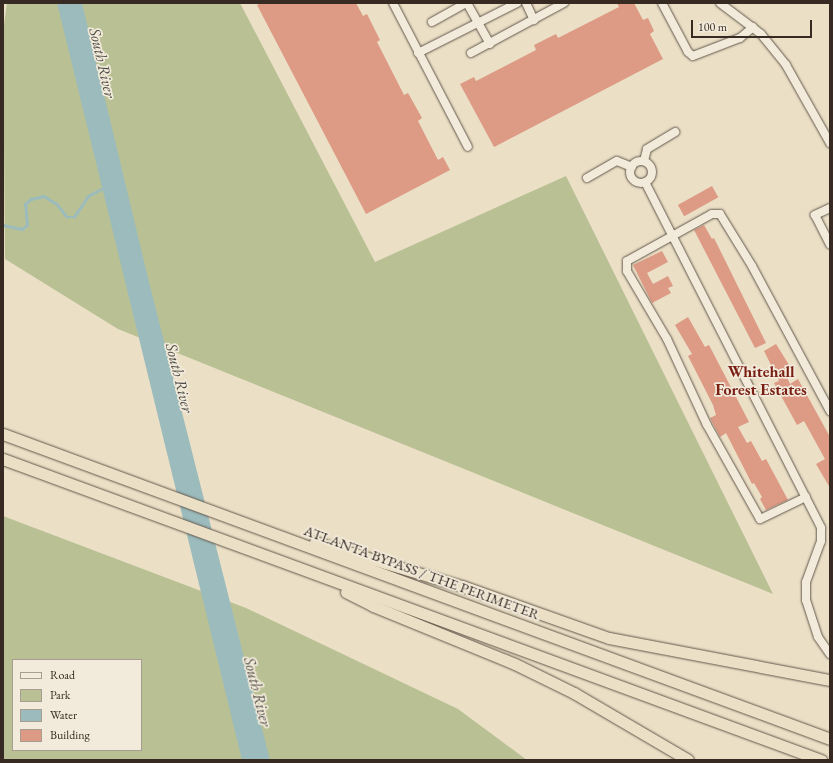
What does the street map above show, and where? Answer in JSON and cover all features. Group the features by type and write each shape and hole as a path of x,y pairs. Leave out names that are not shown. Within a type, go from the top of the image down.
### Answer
{"highway":[{"name":"ATLANTA BYPASS / THE PERIMETER","path":"3,434 156,489 830,739"},
{"path":"3,459 321,578 821,760"},
{"path":"223,514 462,586 609,638 830,680"},
{"path":"321,578 373,606 490,652 574,693 688,760"}],"street":[{"path":"393,3 468,147"},
{"path":"432,22 467,3 490,44"},
{"path":"418,53 517,3"},
{"path":"526,3 534,20"},
{"path":"472,54 564,3"},
{"path":"662,3 688,52 699,56 740,38 753,27"},
{"path":"720,3 753,27 786,65 830,143"},
{"path":"645,182 652,171 644,161 646,149 675,132"},
{"path":"587,178 617,161 632,167 644,161"},
{"path":"632,167 632,178 645,182 671,237 821,528 821,535 806,582 806,600 818,637 830,654"},
{"path":"830,208 815,215 830,244"},
{"path":"806,497 760,519 707,425 667,339 627,271 627,261 636,254 671,237 712,214 720,214 752,266 830,411"},
{"path":"821,535 830,536"}],"green space":[{"path":"7,3 240,3 375,262 566,176 773,594 118,329 5,259 3,32"},
{"path":"3,516 246,608 458,709 527,760 3,760"}],"water":[{"name":"South River","path":"57,3 82,3 148,278 270,760 242,760"}],"building":[{"path":"261,3 356,3 363,16 367,14 380,40 377,42 404,95 408,93 422,118 418,121 438,160 443,157 450,170 366,214 257,5"},
{"path":"617,3 634,3 643,20 648,18 654,31 650,34 663,59 494,147 460,84 474,77 476,81 536,50 534,45 556,34 558,38 619,7"},
{"path":"712,186 718,197 684,216 678,205"},
{"path":"704,225 712,239 714,238 766,343 755,348 694,230"},
{"path":"662,251 668,262 647,273 653,284 668,276 673,286 668,288 671,293 652,303 633,265"},
{"path":"688,317 705,347 709,345 749,422 738,427 747,443 751,441 762,461 766,459 788,500 766,510 760,499 762,497 754,483 752,484 726,433 720,437 710,418 716,415 713,405 688,356 692,354 675,325"},
{"path":"776,344 791,368 784,371 790,384 798,379 830,437 830,488 816,464 825,459 804,421 797,425 774,383 779,381 764,351"}],"waterway":[{"path":"3,225 22,229 27,225 25,204 31,199 44,196 57,204 67,217 74,217 88,196 103,188"}],"district":[{"name":"Whitehall Forest Estates","path":"761,381"}]}
